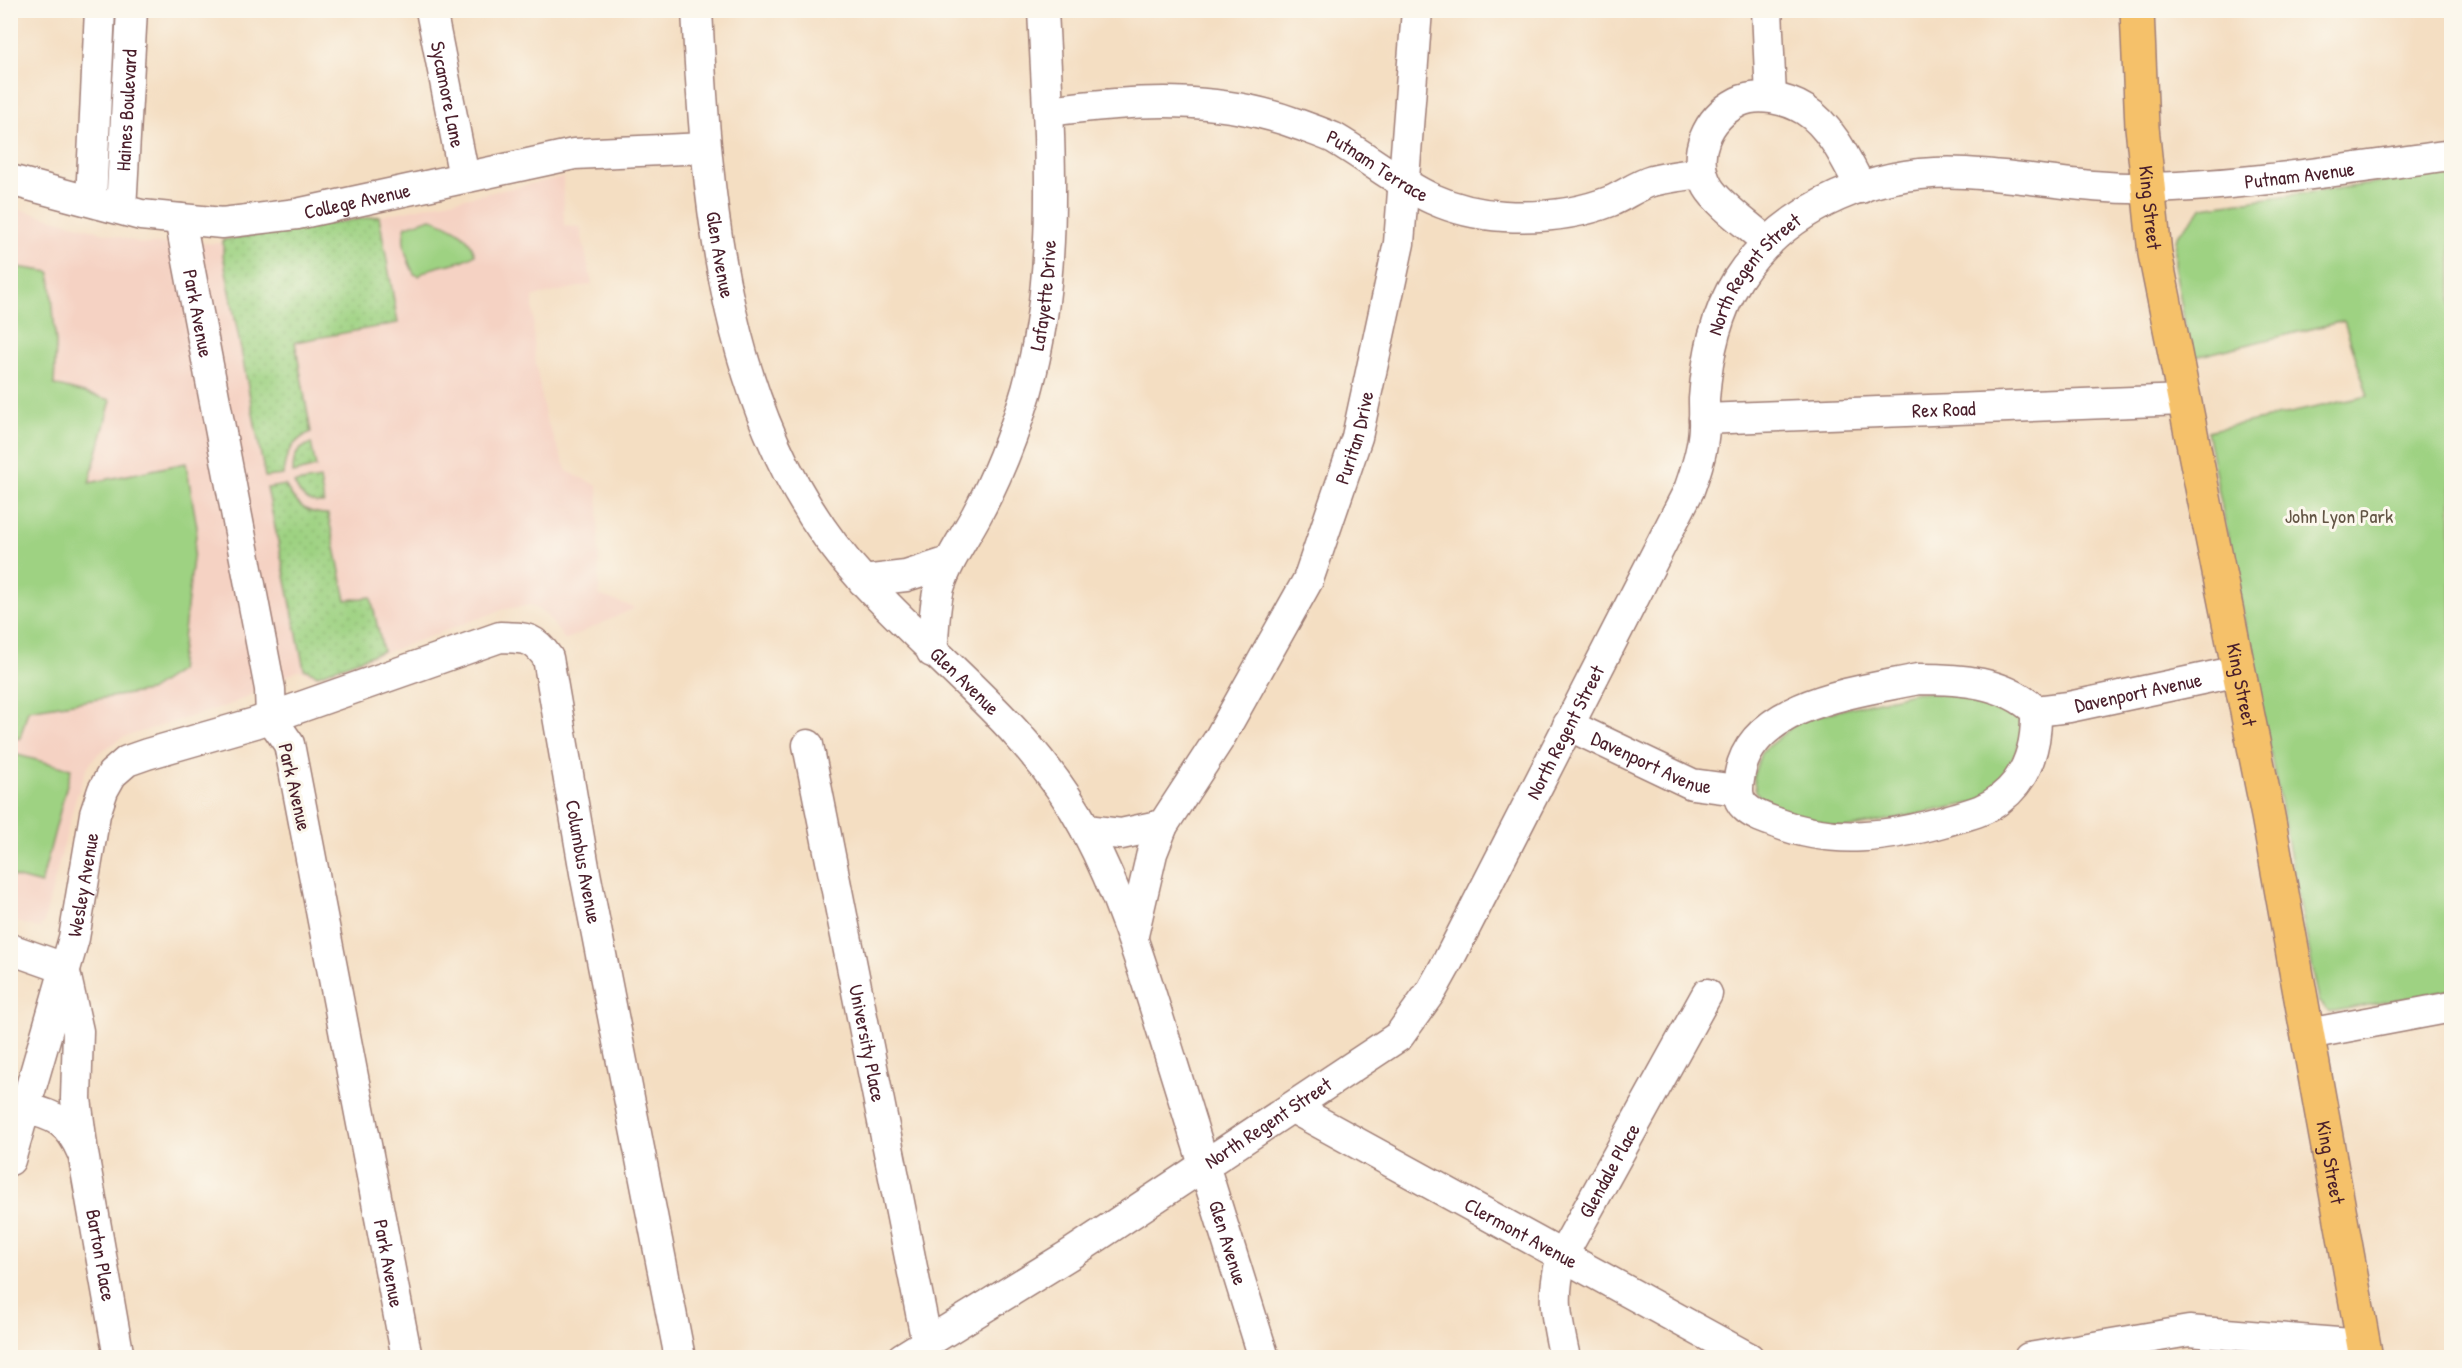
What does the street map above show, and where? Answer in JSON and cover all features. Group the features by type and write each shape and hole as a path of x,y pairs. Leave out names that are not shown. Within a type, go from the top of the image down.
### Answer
{"main road":[{"name":"King Street","path":"2137,10 2142,127 2155,254 2239,671 2365,1351"}],"street":[{"name":"Haines Boulevard","path":"91,200 100,10"},
{"name":"Haines Boulevard","path":"121,209 132,10"},
{"name":"Sycamore Lane","path":"431,10 464,177"},
{"name":"Glen Avenue","path":"697,10 705,148 728,306 749,376 793,482 817,521 863,581 932,652 1000,714 1032,750 1058,784 1086,830 1133,935 1264,1358"},
{"name":"Lafayette Drive","path":"932,652 936,609 949,562 996,477 1014,432 1028,387 1043,314 1047,261 1049,111 1043,10"},
{"name":"Puritan Drive","path":"1133,935 1152,853 1163,825 1219,739 1308,579 1357,437 1399,243 1417,10"},
{"path":"1767,10 1771,97"},
{"path":"1768,243 1720,202 1708,188 1701,173 1699,153 1719,116 1740,101 1771,97 1805,110 1838,146 1861,188"},
{"name":"Putnam Terrace","path":"1049,111 1156,101 1241,108 1278,117 1332,138 1403,185 1445,206 1504,216 1579,211 1611,201 1651,182 1701,173"},
{"name":"College Avenue","path":"10,180 141,215 222,223 258,220 574,154 705,148"},
{"name":"Putnam Avenue","path":"2148,188 2206,186 2451,155"},
{"name":"North Regent Street","path":"914,1350 1069,1255 1293,1108 1398,1036 1420,1008 1447,963 1689,490 1698,465 1711,342 1721,313 1737,280 1768,243 1810,209 1861,188 1919,173 1966,173 2106,189 2148,188"},
{"name":"Park Avenue","path":"180,219 270,689 271,718 289,744 407,1358"},
{"name":"Rex Road","path":"1704,419 2183,400"},
{"path":"863,581 906,576 949,562"},
{"name":"Columbus Avenue","path":"271,718 500,637 528,638 540,645 548,658 584,866 680,1358"},
{"name":"Davenport Avenue","path":"2036,711 2069,707 2239,671"},
{"name":"Davenport Avenue","path":"1918,679 1965,681 1999,688 2024,700 2036,711 2037,734 2030,758 2019,781 2001,799 1982,811 1918,829 1871,837 1822,837 1760,817 1744,806 1737,790 1741,766 1746,756 1768,729 1809,704 1842,693 1918,679"},
{"name":"Wesley Avenue","path":"10,1160 74,938 95,814 103,790 112,774 128,761 147,754 271,718"},
{"name":"Davenport Avenue","path":"1568,725 1692,784 1737,790"},
{"name":"University Place","path":"808,745 914,1350"},
{"path":"1086,830 1121,834 1163,825"},
{"path":"10,949 64,968"},
{"name":"Barton Place","path":"64,968 78,1031 76,1099 83,1153 119,1358"},
{"name":"Glendale Place","path":"1565,1358 1555,1312 1554,1284 1562,1256 1707,994"},
{"path":"2308,1034 2451,1007"},
{"name":"Barton Place","path":"24,1108 50,1113 75,1136 83,1153"},
{"name":"Clermont Avenue","path":"1293,1108 1749,1358"},
{"path":"2029,1358 2189,1331 2365,1351"}],"shaded area":[{"path":"563,177 564,226 580,227 592,284 533,297 534,352 545,416 567,471 598,486 599,595 635,608 565,640 547,616 532,605 504,609 317,678 299,670 232,704 121,738 99,753 87,767 75,801 44,922 39,928 11,921 11,207 145,244 223,243 301,233"}],"green space":[{"name":"John Lyon Park","path":"2451,173 2451,990 2329,1012 2319,1001 2207,431 2368,396 2344,321 2191,358 2175,269 2175,249 2177,236 2203,207"},
{"path":"379,216 398,323 295,342 311,432 294,444 286,461 283,475 265,477 223,255 223,240"},
{"path":"431,218 463,235 475,254 462,261 432,268 419,276 414,274 407,256 404,232 406,226"},
{"path":"10,266 50,272 56,344 54,385 111,400 89,483 186,463 197,527 179,671 149,691 28,710 20,739 10,736"},
{"path":"311,443 316,467 293,473 296,454"},
{"path":"320,479 324,503 306,499 299,493 294,483"},
{"path":"285,485 302,507 320,514 328,514 346,600 371,597 383,651 318,675 304,669 267,488"},
{"path":"1917,692 2004,699 2017,714 2023,729 2011,771 1978,802 1842,829 1764,804 1756,791 1753,777 1761,752 1802,719"},
{"path":"10,753 71,769 41,884 11,876"}]}
